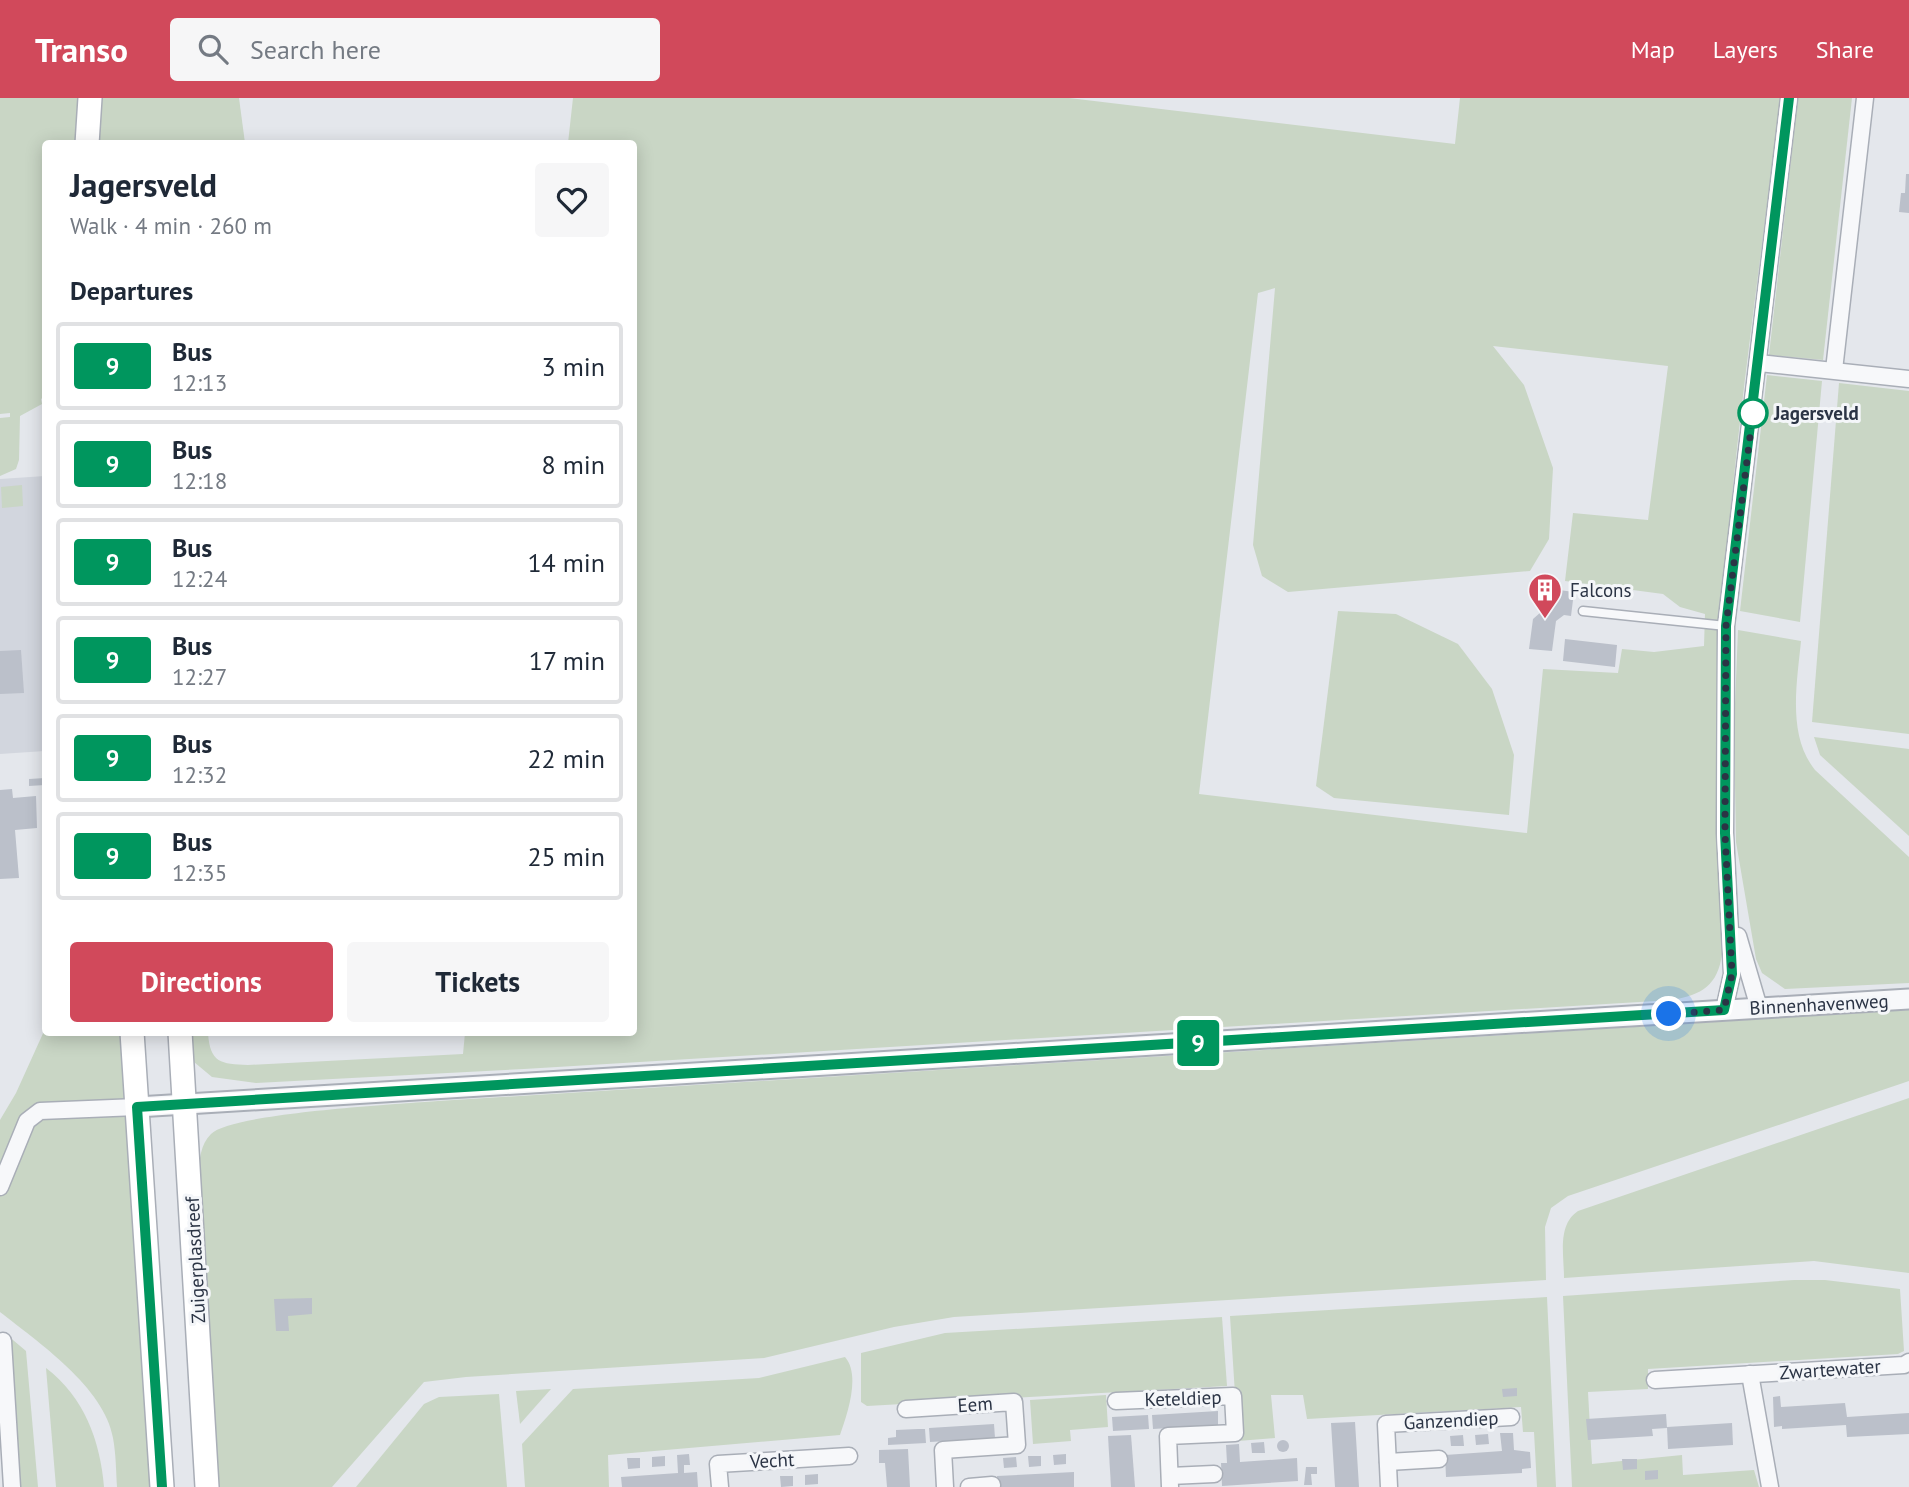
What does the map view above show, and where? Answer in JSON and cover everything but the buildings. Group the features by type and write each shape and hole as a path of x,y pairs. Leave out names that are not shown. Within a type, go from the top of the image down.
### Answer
{"main road":[{"path":"87,140 90,98"},
{"path":"132,1036 162,1487"},
{"name":"Zuigerplasdreef","path":"180,1036 207,1487"}],"street":[{"path":"1724,1010 1732,974 1725,833 1726,626 1789,98"},
{"path":"1834,370 1865,98"},
{"path":"1759,363 1909,379"},
{"path":"1730,901 1747,972 1759,1008"},
{"name":"Binnenhavenweg","path":"137,1107 1909,999"},
{"path":"0,1187 27,1121 40,1111 137,1107"},
{"path":"3,1341 12,1487"},
{"name":"Zwartewater","path":"1656,1380 1909,1362"},
{"name":"Zwartewater","path":"1750,1374 1770,1487"},
{"name":"Keteldiep","path":"1116,1401 1233,1396 1235,1433 1168,1436 1170,1482 1214,1474"},
{"name":"Eem","path":"906,1409 1014,1402 1017,1445 943,1450 945,1487"},
{"name":"Ganzendiep","path":"1390,1487 1386,1424 1511,1417"},
{"name":"Vecht","path":"720,1487 718,1464 849,1456"},
{"name":"Ganzendiep","path":"1388,1462 1439,1459"},
{"path":"969,1487 992,1486"}],"lane":[{"path":"1583,611 1726,626"}],"shaded area":[{"path":"42,476 42,751 0,754 0,479"}],"green space":[{"path":"0,98 78,98 76,140 42,140 42,404 20,416 19,460 16,469 0,476 0,418 10,417 10,413 0,414"},
{"path":"100,98 239,98 245,140 98,140"},
{"path":"573,98 1069,98 1455,144 1460,98 1780,98 1738,440 1725,578 1718,685 1717,762 1722,954 1717,974 1707,987 1692,995 1672,1000 256,1083 212,1077 194,1062 190,1036 208,1036 214,1056 231,1064 463,1054 465,1036 637,1036 637,140 568,140","holes":["1275,288 1253,545 1262,576 1288,592 1530,571 1549,539 1553,468 1524,385 1493,346 1668,366 1648,520 1573,513 1565,581 1663,594 1680,607 1705,614 1704,646 1654,652 1622,649 1618,673 1543,669 1527,833 1199,794 1258,293"]},
{"path":"1798,98 1852,98 1823,360 1769,355"},
{"path":"1767,375 1822,381 1800,622 1740,611"},
{"path":"1839,383 1909,391 1909,734 1812,722"},
{"path":"22,485 23,506 2,508 1,487"},
{"path":"1338,611 1396,614 1458,644 1492,689 1514,755 1509,815 1334,798 1316,786"},
{"path":"1738,630 1801,641 1796,708 1800,741 1806,756 1815,770 1909,857 1909,983 1785,989 1762,973 1756,959 1736,842 1734,728"},
{"path":"1814,737 1909,749 1909,836 1820,755"},
{"path":"1909,1010 1909,1081 1568,1196 1551,1208 1545,1227 1546,1280 954,1317 894,1327 764,1358 424,1382 332,1487 216,1487 198,1173 205,1143 211,1134 225,1127 282,1115 438,1101"},
{"path":"42,1036 122,1036 151,1487 117,1487 113,1438 97,1401 68,1368 0,1312 0,1120 16,1093"},
{"path":"1909,1098 1909,1273 1814,1261 1564,1278 1564,1232 1571,1217 1578,1211"},
{"path":"1825,1280 1900,1289 1904,1351 1898,1354 1648,1369 1648,1389 1588,1392 1592,1464 1682,1455 1683,1475 1754,1470 1759,1487 1572,1487 1563,1296"},
{"path":"1547,1297 1556,1487 1537,1487 1534,1432 1523,1432 1521,1407 1307,1419 1303,1395 1271,1395 1275,1438 1238,1441 1230,1316"},
{"path":"1222,1317 1227,1386 867,1406 861,1402 861,1353 945,1333"},
{"path":"7,1335 26,1351 38,1487 21,1487"},
{"path":"845,1357 850,1365 852,1384 849,1406 840,1435 608,1455 609,1487 525,1487 522,1444 573,1389 759,1378"},
{"path":"46,1368 71,1392 88,1421 99,1453 104,1487 56,1487"},
{"path":"551,1389 520,1424 516,1391"},
{"path":"499,1394 507,1487 356,1487 424,1404 439,1397"},
{"path":"1106,1395 1108,1427 1070,1430 1071,1441 1033,1444 1030,1400"}],"bus line":[{"name":"9","path":"162,1487 137,1107 1724,1010 1732,974 1725,833 1726,626 1789,98"}],"place":[{"name":"Jagersveld","path":"1753,413"},
{"name":"Falcons","path":"1545,620"}],"route":[{"path":"1669,1014 1724,1010 1732,974 1725,833 1724,674 1726,626 1753,413"}]}
